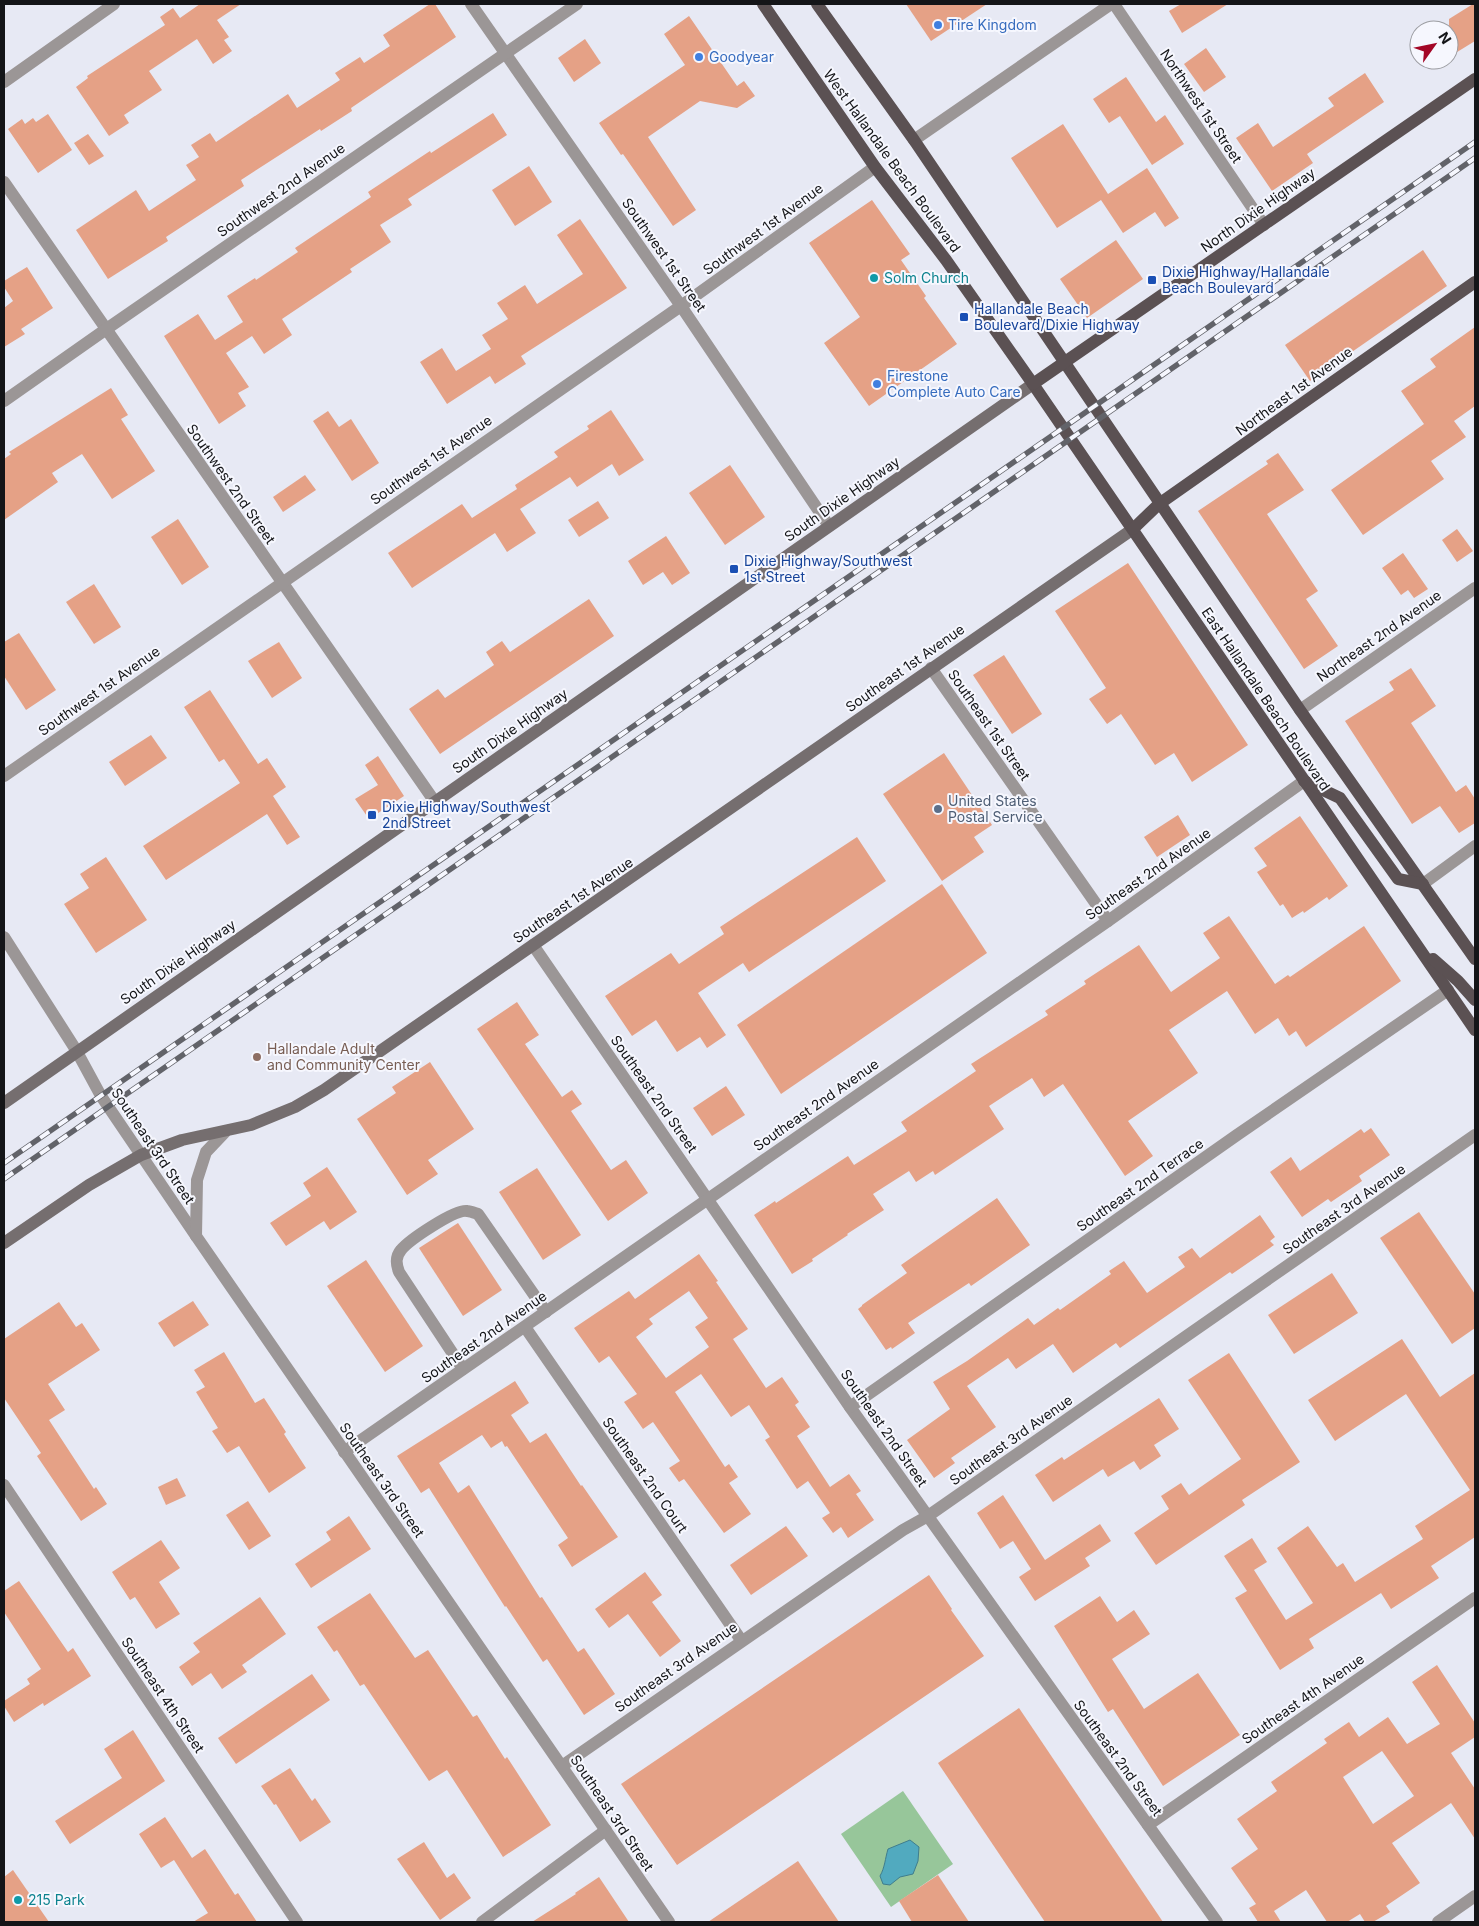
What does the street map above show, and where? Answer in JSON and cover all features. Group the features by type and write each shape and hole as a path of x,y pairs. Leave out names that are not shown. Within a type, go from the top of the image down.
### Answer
{"main road":[{"name":"West Hallandale Beach Boulevard","path":"763,4 875,167 946,260 1033,384"},
{"name":"West Hallandale Beach Boulevard","path":"818,4 914,140 1065,362"},
{"name":"North Dixie Highway","path":"1033,384 1475,79"},
{"name":"Northeast 1st Avenue","path":"1133,529 1159,504 1475,282"},
{"name":"East Hallandale Beach Boulevard","path":"1065,362 1159,504 1300,710 1475,960"},
{"name":"East Hallandale Beach Boulevard","path":"1033,384 1475,1030"},
{"name":"South Dixie Highway","path":"4,1102 1033,384"},
{"name":"Southeast 1st Avenue","path":"4,1243 88,1185 141,1155 182,1140 251,1125 280,1114 317,1095 1133,529"},
{"path":"1304,781 1340,798 1398,879 1423,884"},
{"path":"1419,948 1458,981 1475,1000"}],"street":[{"path":"4,82 114,4"},
{"name":"Southwest 1st Street","path":"471,4 681,306 829,526"},
{"name":"Southwest 2nd Avenue","path":"4,401 577,4"},
{"path":"914,140 1112,4"},
{"name":"Northwest 1st Street","path":"1112,4 1264,225"},
{"name":"Southwest 1st Avenue","path":"4,776 681,306 875,167"},
{"name":"Southwest 2nd Street","path":"4,182 105,330 435,802"},
{"name":"Northeast 2nd Avenue","path":"1300,710 1475,588"},
{"name":"Southeast 1st Street","path":"931,668 1108,921"},
{"name":"Southeast 2nd Avenue","path":"344,1452 1108,921 1304,781"},
{"path":"1423,884 1475,846"},
{"name":"Southeast 3rd Street","path":"4,937 76,1050 101,1096 669,1922"},
{"name":"Southeast 2nd Street","path":"534,945 850,1408 1217,1922"},
{"name":"Southeast 2nd Terrace","path":"850,1408 1266,1115 1448,990"},
{"path":"196,1236 197,1180 206,1152 225,1132"},
{"name":"Southeast 3rd Avenue","path":"562,1766 741,1640 903,1530 928,1516 1475,1135"},
{"path":"463,1369 399,1272 396,1262 398,1255 401,1250 417,1237 455,1213 466,1210 478,1214 546,1312"},
{"name":"Southeast 2nd Court","path":"524,1327 741,1640"},
{"name":"Southeast 4th Street","path":"4,1485 297,1922"},
{"name":"Southeast 4th Avenue","path":"1148,1825 1475,1598"},
{"path":"482,1922 606,1830"},
{"path":"1438,1922 1475,1896"}],"green space":[{"path":"903,1791 953,1864 891,1907 841,1834"}],"water":[{"path":"910,1840 919,1847 918,1861 913,1874 900,1877 890,1885 883,1884 880,1876 888,1849"}],"building":[{"path":"200,4 241,4 217,20 229,37 224,40 232,51 213,64 197,39 149,71 162,90 124,115 129,123 109,136 76,87 88,78 87,76 165,25 160,17 173,8 180,18"},
{"path":"430,4 435,4 456,37 351,108 352,111 321,131 320,129 241,180 244,186 166,237 168,241 108,279 76,230 136,190 149,211 196,180 186,165 199,157 191,145 210,133 216,142 288,94 297,108 340,80 335,73 360,57 364,63 390,46 383,35"},
{"name":"Tire Kingdom","path":"906,4 987,4 931,41"},
{"path":"1181,4 1228,4 1182,33 1169,11"},
{"path":"1475,4 1475,41 1459,51 1459,20 1449,19"},
{"path":"689,16 737,86 744,81 755,96 737,108 700,101 648,137 696,210 673,226 599,123 685,65 664,34"},
{"path":"585,39 601,63 574,82 558,58"},
{"path":"1206,48 1226,77 1204,92 1184,64"},
{"path":"1365,73 1384,102 1307,154 1313,163 1272,191 1236,138 1258,123 1273,147 1334,106 1328,98"},
{"path":"1126,77 1156,122 1165,115 1184,144 1152,165 1120,116 1109,123 1093,99"},
{"path":"493,113 507,135 408,199 412,205 380,225 391,242 350,269 352,272 282,319 292,335 264,354 252,336 226,353 249,387 238,393 246,406 219,424 164,336 198,314 215,340 243,322 227,296 255,278 256,280 298,252 295,248 371,197 368,192 430,151 431,153"},
{"path":"48,114 72,150 38,173 8,129 22,119 25,124 33,118 36,122"},
{"path":"1063,124 1108,194 1147,168 1179,218 1165,227 1155,212 1123,233 1101,200 1057,228 1011,158"},
{"path":"88,134 104,156 89,165 74,143"},
{"path":"529,166 552,202 515,226 492,190"},
{"path":"872,200 910,254 901,260 926,296 924,298 957,344 869,406 824,343 860,317 809,243"},
{"path":"580,219 627,288 521,356 526,364 495,384 490,376 447,404 420,362 442,348 456,371 491,349 482,335 508,319 497,303 525,285 537,304 583,274 557,235"},
{"path":"1116,240 1143,279 1087,318 1060,279"},
{"path":"1423,250 1447,286 1310,381 1285,345"},
{"path":"27,267 53,308 21,329 25,334 4,347 4,308 13,301 4,287 4,281"},
{"path":"1475,327 1475,406 1454,421 1466,437 1431,461 1444,479 1363,535 1331,490 1424,424 1401,391 1436,367 1430,359"},
{"path":"111,388 128,415 121,419 155,471 112,499 82,454 52,473 58,482 4,520 4,459 11,454 9,452"},
{"path":"611,410 644,460 619,476 612,464 577,487 570,477 520,509 536,533 507,552 495,533 412,588 388,553 462,504 472,518 517,489 515,485 558,457 554,452 589,429 587,426"},
{"path":"328,411 339,427 351,419 379,463 352,481 313,421"},
{"path":"1278,453 1304,490 1267,514 1318,591 1306,599 1338,646 1304,669 1198,511 1268,464 1266,461"},
{"path":"730,465 765,517 725,545 689,493"},
{"path":"305,475 316,490 283,512 273,497"},
{"path":"598,501 609,518 579,537 568,520"},
{"path":"178,519 209,567 182,585 151,537"},
{"path":"1457,529 1473,551 1457,562 1442,540"},
{"path":"666,536 690,573 672,585 663,572 643,585 628,561"},
{"path":"1403,553 1428,589 1414,598 1408,590 1401,595 1382,568"},
{"path":"1128,563 1248,745 1192,782 1174,753 1155,765 1121,714 1107,724 1089,699 1106,688 1055,611"},
{"path":"94,584 121,627 94,644 66,602"},
{"path":"589,599 614,636 440,754 409,709 438,689 445,698 494,665 486,652 502,641 510,652"},
{"path":"19,633 56,690 26,710 4,676 4,642"},
{"path":"279,642 302,678 272,698 248,661"},
{"path":"1004,655 1042,714 1012,734 973,675"},
{"path":"1411,668 1436,706 1411,723 1456,792 1466,785 1475,799 1475,823 1459,833 1440,806 1412,824 1345,721 1394,690 1389,682"},
{"path":"210,690 258,764 267,758 286,787 273,796 300,837 287,845 267,814 166,880 143,846 240,783 224,759 219,762 184,707"},
{"path":"151,735 167,758 125,786 109,762"},
{"name":"United States Postal Service","path":"944,753 992,825 974,837 984,852 942,881 883,794"},
{"path":"378,756 404,796 369,819 355,799 378,785 365,765"},
{"path":"1178,815 1190,835 1157,857 1144,837"},
{"path":"1300,816 1348,886 1329,900 1327,897 1304,913 1303,911 1292,918 1283,904 1280,906 1257,872 1267,866 1254,848"},
{"path":"857,837 886,881 749,972 743,963 698,993 726,1035 707,1048 700,1037 677,1052 656,1020 632,1036 605,996 671,953 679,964 724,934 720,927"},
{"path":"106,857 147,920 96,953 64,904 89,888 80,874"},
{"path":"942,884 987,953 781,1094 737,1025"},
{"path":"1229,916 1275,984 1288,975 1290,977 1364,926 1401,981 1306,1047 1296,1031 1289,1036 1278,1018 1255,1034 1227,991 1169,1030 1198,1073 1128,1121 1153,1156 1125,1176 1063,1084 1044,1097 1032,1078 989,1106 1004,1129 935,1175 933,1171 916,1182 909,1171 873,1194 884,1210 792,1274 754,1215 775,1201 776,1203 848,1156 854,1165 907,1131 901,1122 976,1071 971,1064 1048,1015 1045,1011 1086,984 1084,981 1139,945 1171,992 1220,958 1203,933"},
{"path":"517,1002 539,1035 525,1044 562,1097 572,1090 582,1104 571,1111 611,1170 626,1160 648,1193 608,1221 477,1029"},
{"path":"430,1062 474,1129 428,1160 438,1174 407,1195 357,1119 396,1093 392,1087"},
{"path":"726,1086 745,1115 712,1136 693,1108"},
{"path":"1371,1128 1390,1155 1359,1176 1362,1181 1331,1202 1328,1199 1302,1217 1270,1172 1291,1157 1300,1171 1361,1129 1364,1133"},
{"path":"327,1167 357,1212 330,1230 324,1221 286,1246 270,1223 311,1196 303,1183"},
{"path":"537,1168 581,1235 543,1260 499,1192"},
{"path":"997,1198 1030,1245 971,1286 969,1283 908,1323 915,1333 892,1349 891,1347 886,1350 858,1309 907,1273 901,1265"},
{"path":"1419,1212 1475,1294 1475,1328 1452,1344 1380,1238"},
{"path":"1260,1215 1275,1237 1270,1241 1274,1245 1232,1274 1230,1272 1120,1348 1116,1343 1073,1373 1053,1344 1016,1369 1008,1358 967,1386 996,1427 951,1458 955,1463 934,1478 907,1440 950,1409 933,1382 967,1361 1028,1318 1034,1325 1058,1308 1060,1310 1111,1274 1109,1271 1124,1261 1147,1293 1185,1267 1178,1257 1192,1248 1200,1258"},
{"path":"458,1223 502,1290 463,1316 419,1248"},
{"path":"699,1254 748,1329 733,1339 766,1388 782,1377 799,1402 795,1405 810,1427 797,1436 830,1487 849,1474 861,1491 856,1494 874,1520 848,1538 841,1527 833,1533 822,1518 830,1513 808,1481 797,1489 765,1440 770,1437 749,1405 731,1417 701,1374 675,1392 725,1467 729,1464 738,1477 729,1483 751,1514 724,1533 684,1479 679,1482 669,1468 680,1461 653,1422 643,1429 624,1402 637,1394 609,1356 599,1363 574,1328 629,1291 635,1299","holes":["689,1291 708,1318 695,1327 709,1347 666,1378 636,1337 653,1324 649,1319"]},
{"path":"366,1260 423,1346 385,1372 327,1286"},
{"path":"1332,1273 1358,1313 1294,1354 1268,1315"},
{"path":"193,1301 209,1325 174,1347 158,1323"},
{"path":"59,1302 76,1327 82,1323 100,1350 48,1384 65,1410 49,1420 94,1489 96,1487 107,1504 81,1521 37,1456 41,1453 4,1398 4,1339"},
{"path":"1402,1339 1440,1397 1475,1373 1475,1537 1431,1566 1439,1578 1391,1609 1381,1593 1309,1639 1314,1648 1280,1670 1235,1598 1247,1591 1224,1556 1252,1538 1267,1562 1254,1570 1286,1620 1313,1603 1277,1548 1308,1526 1337,1567 1343,1563 1355,1582 1423,1539 1415,1526 1470,1490 1406,1394 1335,1441 1308,1400"},
{"path":"224,1352 255,1403 264,1398 306,1468 269,1493 239,1446 227,1453 212,1431 218,1428 196,1392 205,1387 194,1370"},
{"path":"1229,1353 1300,1462 1242,1500 1245,1505 1156,1565 1134,1533 1169,1509 1161,1496 1181,1483 1189,1495 1241,1459 1188,1380"},
{"path":"515,1381 529,1403 511,1415 530,1443 546,1433 618,1537 572,1567 558,1545 568,1538 502,1441 491,1448 482,1435 439,1463 458,1493 469,1485 540,1598 542,1597 578,1652 584,1648 615,1694 584,1715 547,1659 543,1662 505,1607 429,1488 421,1493 397,1456"},
{"path":"1159,1398 1179,1429 1154,1445 1161,1456 1140,1470 1134,1461 1108,1477 1103,1469 1053,1502 1035,1475 1062,1457 1064,1460"},
{"path":"177,1478 186,1496 166,1505 158,1487"},
{"path":"1003,1495 1045,1560 1100,1524 1111,1541 1085,1558 1090,1566 1035,1601 1019,1577 1031,1569 1013,1541 1000,1549 977,1513"},
{"path":"248,1501 271,1536 249,1550 226,1515"},
{"path":"349,1516 371,1549 311,1588 295,1564 331,1540 326,1532"},
{"path":"786,1526 808,1556 751,1595 730,1565"},
{"path":"161,1540 180,1568 159,1582 180,1614 156,1629 135,1597 130,1600 112,1572"},
{"path":"645,1572 662,1595 652,1602 681,1641 660,1657 628,1614 609,1628 595,1609"},
{"path":"929,1575 984,1656 677,1865 621,1784"},
{"path":"19,1581 68,1652 73,1648 91,1676 44,1706 43,1703 14,1722 4,1706 4,1701 30,1684 27,1679 41,1669 4,1612 4,1591"},
{"path":"370,1593 415,1658 428,1650 473,1717 477,1715 505,1759 507,1757 551,1825 503,1857 447,1770 429,1781 364,1684 360,1686 337,1650 334,1652 317,1627"},
{"path":"1100,1596 1117,1622 1134,1610 1150,1634 1112,1659 1144,1709 1198,1673 1240,1735 1163,1786 1113,1709 1108,1712 1054,1626"},
{"path":"260,1597 286,1634 242,1665 247,1672 222,1689 211,1673 192,1686 179,1667 200,1652 193,1643"},
{"path":"1437,1665 1475,1723 1475,1737 1451,1753 1475,1789 1475,1839 1451,1803 1392,1843 1420,1883 1386,1906 1390,1912 1373,1922 1365,1922 1360,1914 1347,1922 1327,1922 1306,1890 1274,1911 1281,1922 1258,1922 1249,1908 1256,1904 1231,1868 1258,1849 1237,1819 1277,1791 1271,1782 1327,1743 1324,1739 1349,1722 1359,1737 1388,1717 1407,1744 1440,1724 1412,1682","holes":["1382,1751 1414,1796 1373,1824 1343,1777"]},
{"path":"312,1674 330,1700 236,1764 218,1738"},
{"path":"1019,1708 1163,1922 1045,1922 938,1763"},
{"path":"133,1730 165,1781 70,1844 55,1821 122,1778 104,1749"},
{"path":"290,1768 312,1801 315,1798 331,1822 300,1842 276,1804 274,1805 261,1786"},
{"path":"165,1817 192,1858 205,1849 235,1895 238,1893 257,1922 193,1922 208,1913 174,1860 161,1868 139,1834"},
{"path":"424,1842 447,1878 454,1873 471,1898 440,1920 397,1859"},
{"path":"798,1861 839,1922 708,1922"},
{"name":"215 Park","path":"13,1870 49,1922 4,1922 4,1877"},
{"path":"938,1875 969,1922 912,1922 899,1901"},
{"path":"599,1877 629,1922 532,1922 576,1894"}],"railway":[{"path":"4,1163 1475,142"},
{"path":"4,1179 1475,158"}],"place":[{"name":"Tire Kingdom","path":"938,25"},
{"name":"Goodyear","path":"699,57"},
{"name":"Solm Church","path":"874,278"},
{"name":"Dixie Highway/Hallandale Beach Boulevard","path":"1152,280"},
{"name":"Hallandale Beach Boulevard/Dixie Highway","path":"964,317"},
{"name":"Firestone Complete Auto Care","path":"877,384"},
{"name":"Dixie Highway/Southwest 1st Street","path":"734,569"},
{"name":"United States Postal Service","path":"938,809"},
{"name":"Dixie Highway/Southwest 2nd Street","path":"372,815"},
{"name":"Hallandale Adult and Community Center","path":"257,1057"},
{"name":"215 Park","path":"18,1900"}]}
